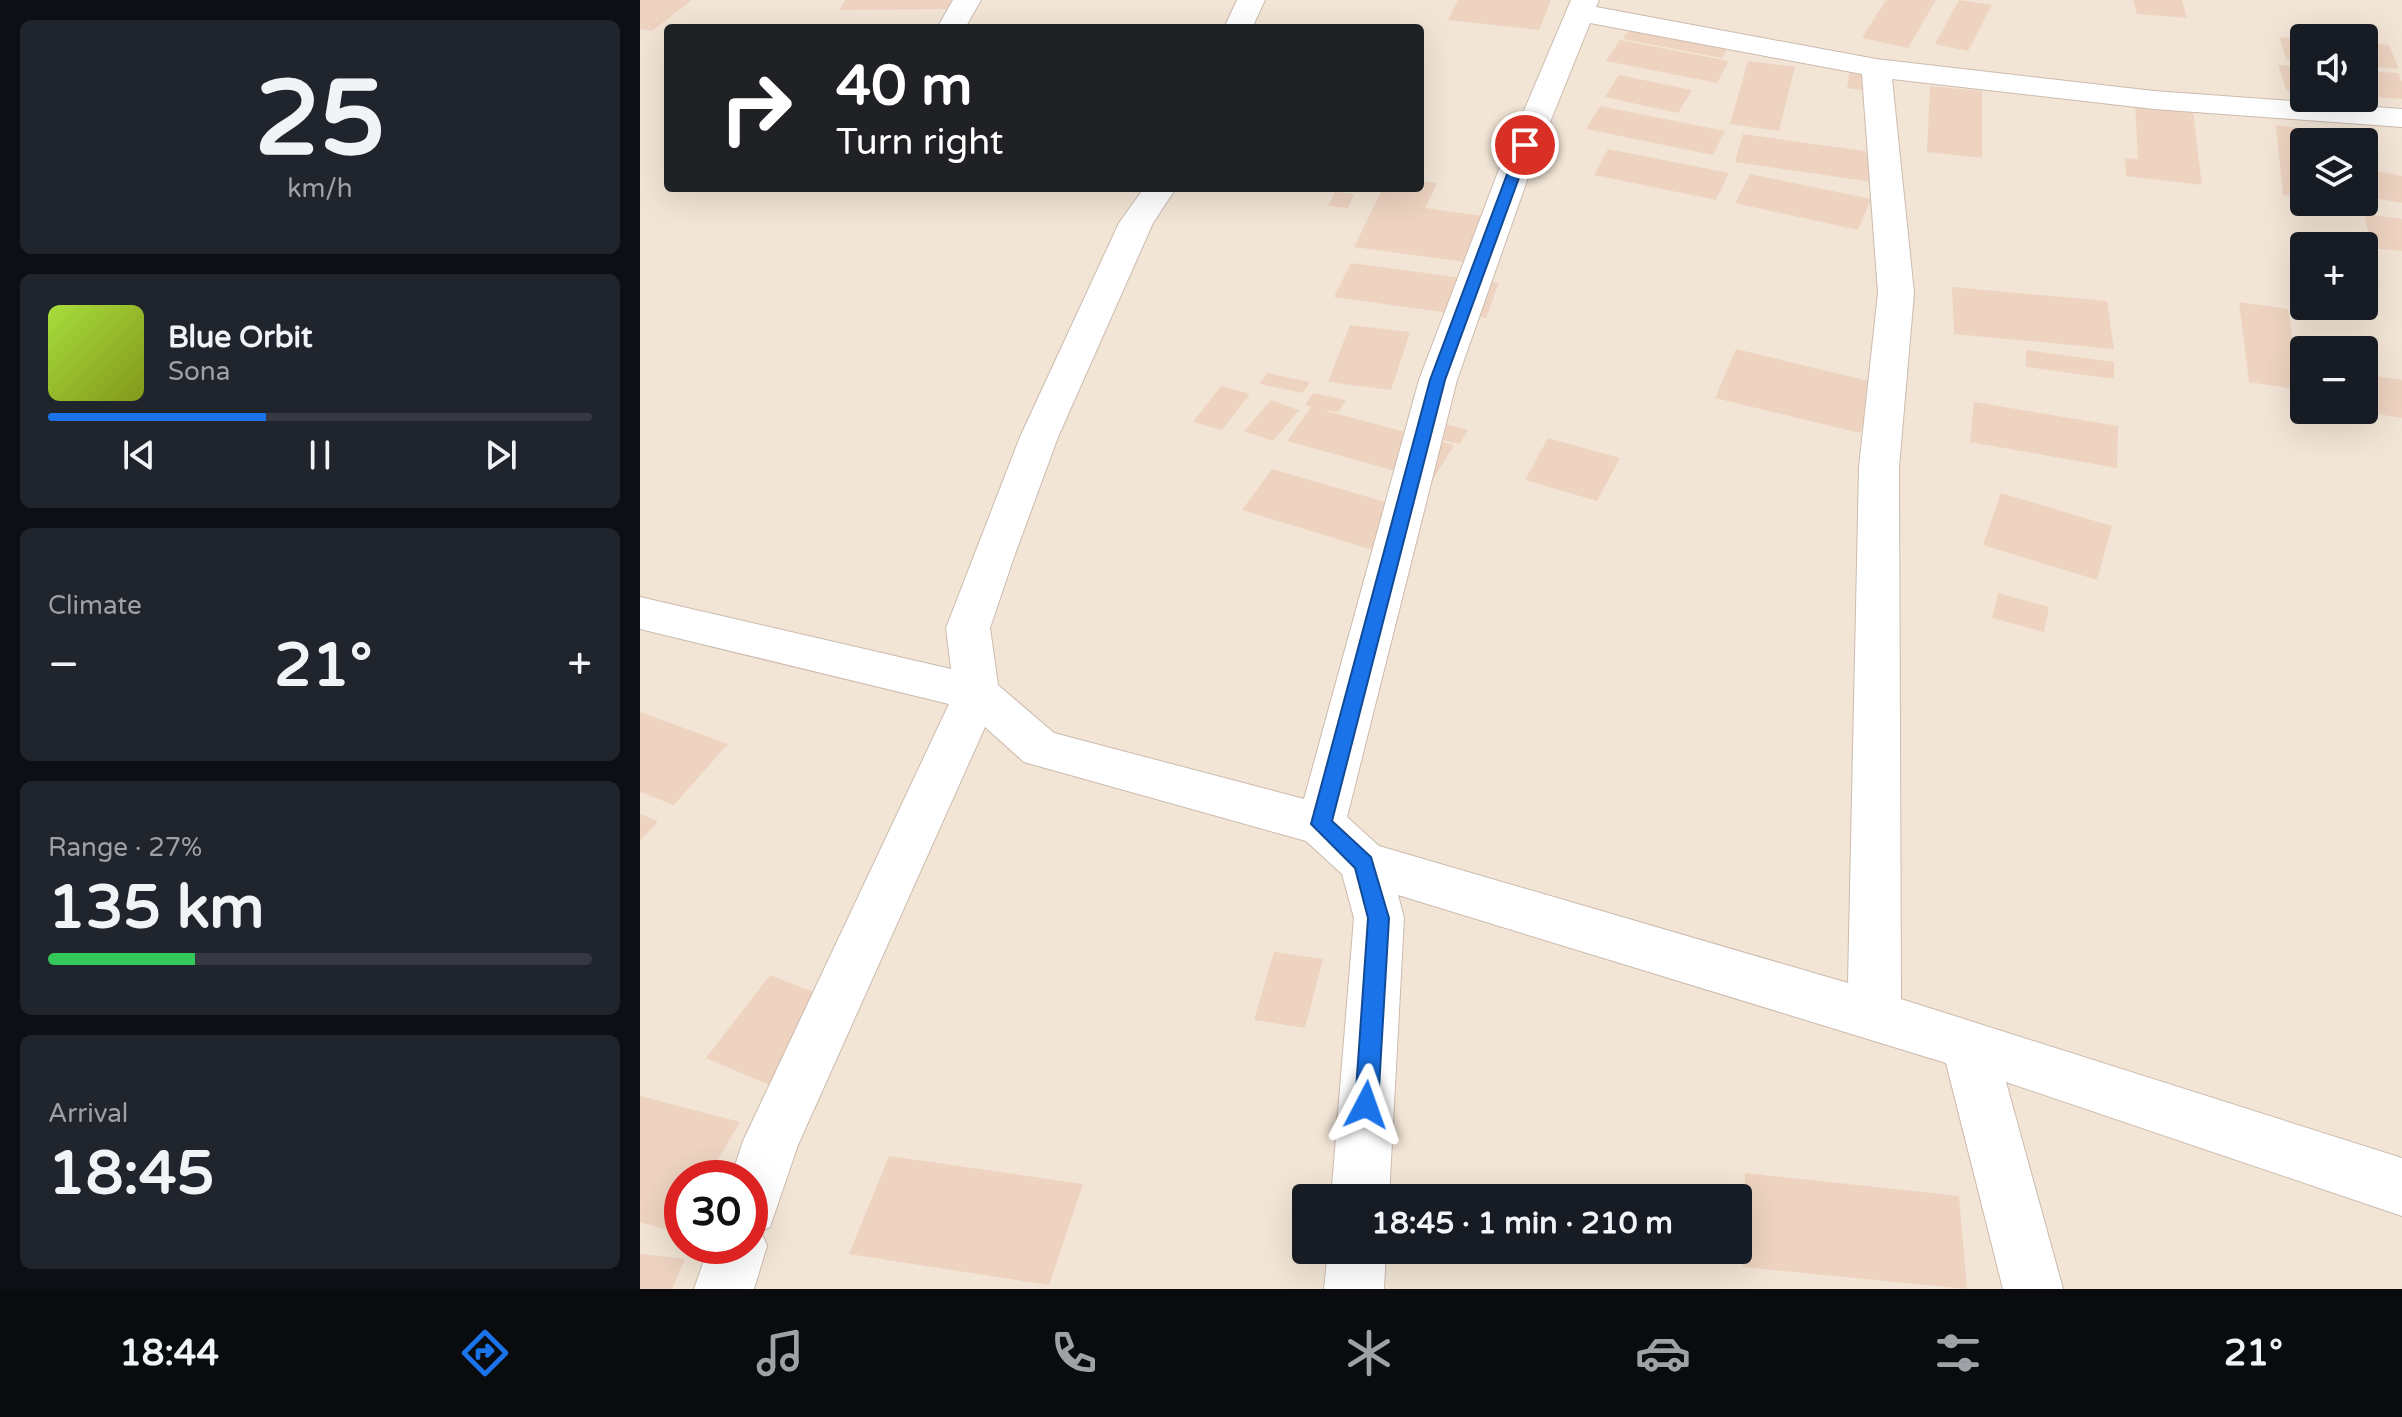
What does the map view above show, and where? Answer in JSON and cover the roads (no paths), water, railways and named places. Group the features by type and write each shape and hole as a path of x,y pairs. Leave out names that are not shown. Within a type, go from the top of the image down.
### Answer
{"street":[{"path":"953,24 967,0"},
{"path":"1240,24 1251,0"},
{"path":"1321,824 1438,380 1581,6 1876,68 2154,100 2402,118"},
{"path":"1874,1017 1879,467 1896,293 1876,68"},
{"path":"765,1160 977,693 968,628 993,557 1039,437 1136,223 1157,192"},
{"path":"640,613 977,693 1040,748 1321,824 1364,863 1968,1044 2402,1187"},
{"path":"1361,1184 1379,918 1364,863"},
{"path":"1968,1044 2033,1289"},
{"path":"724,1289 732,1264"},
{"path":"1354,1289 1356,1264"}]}
